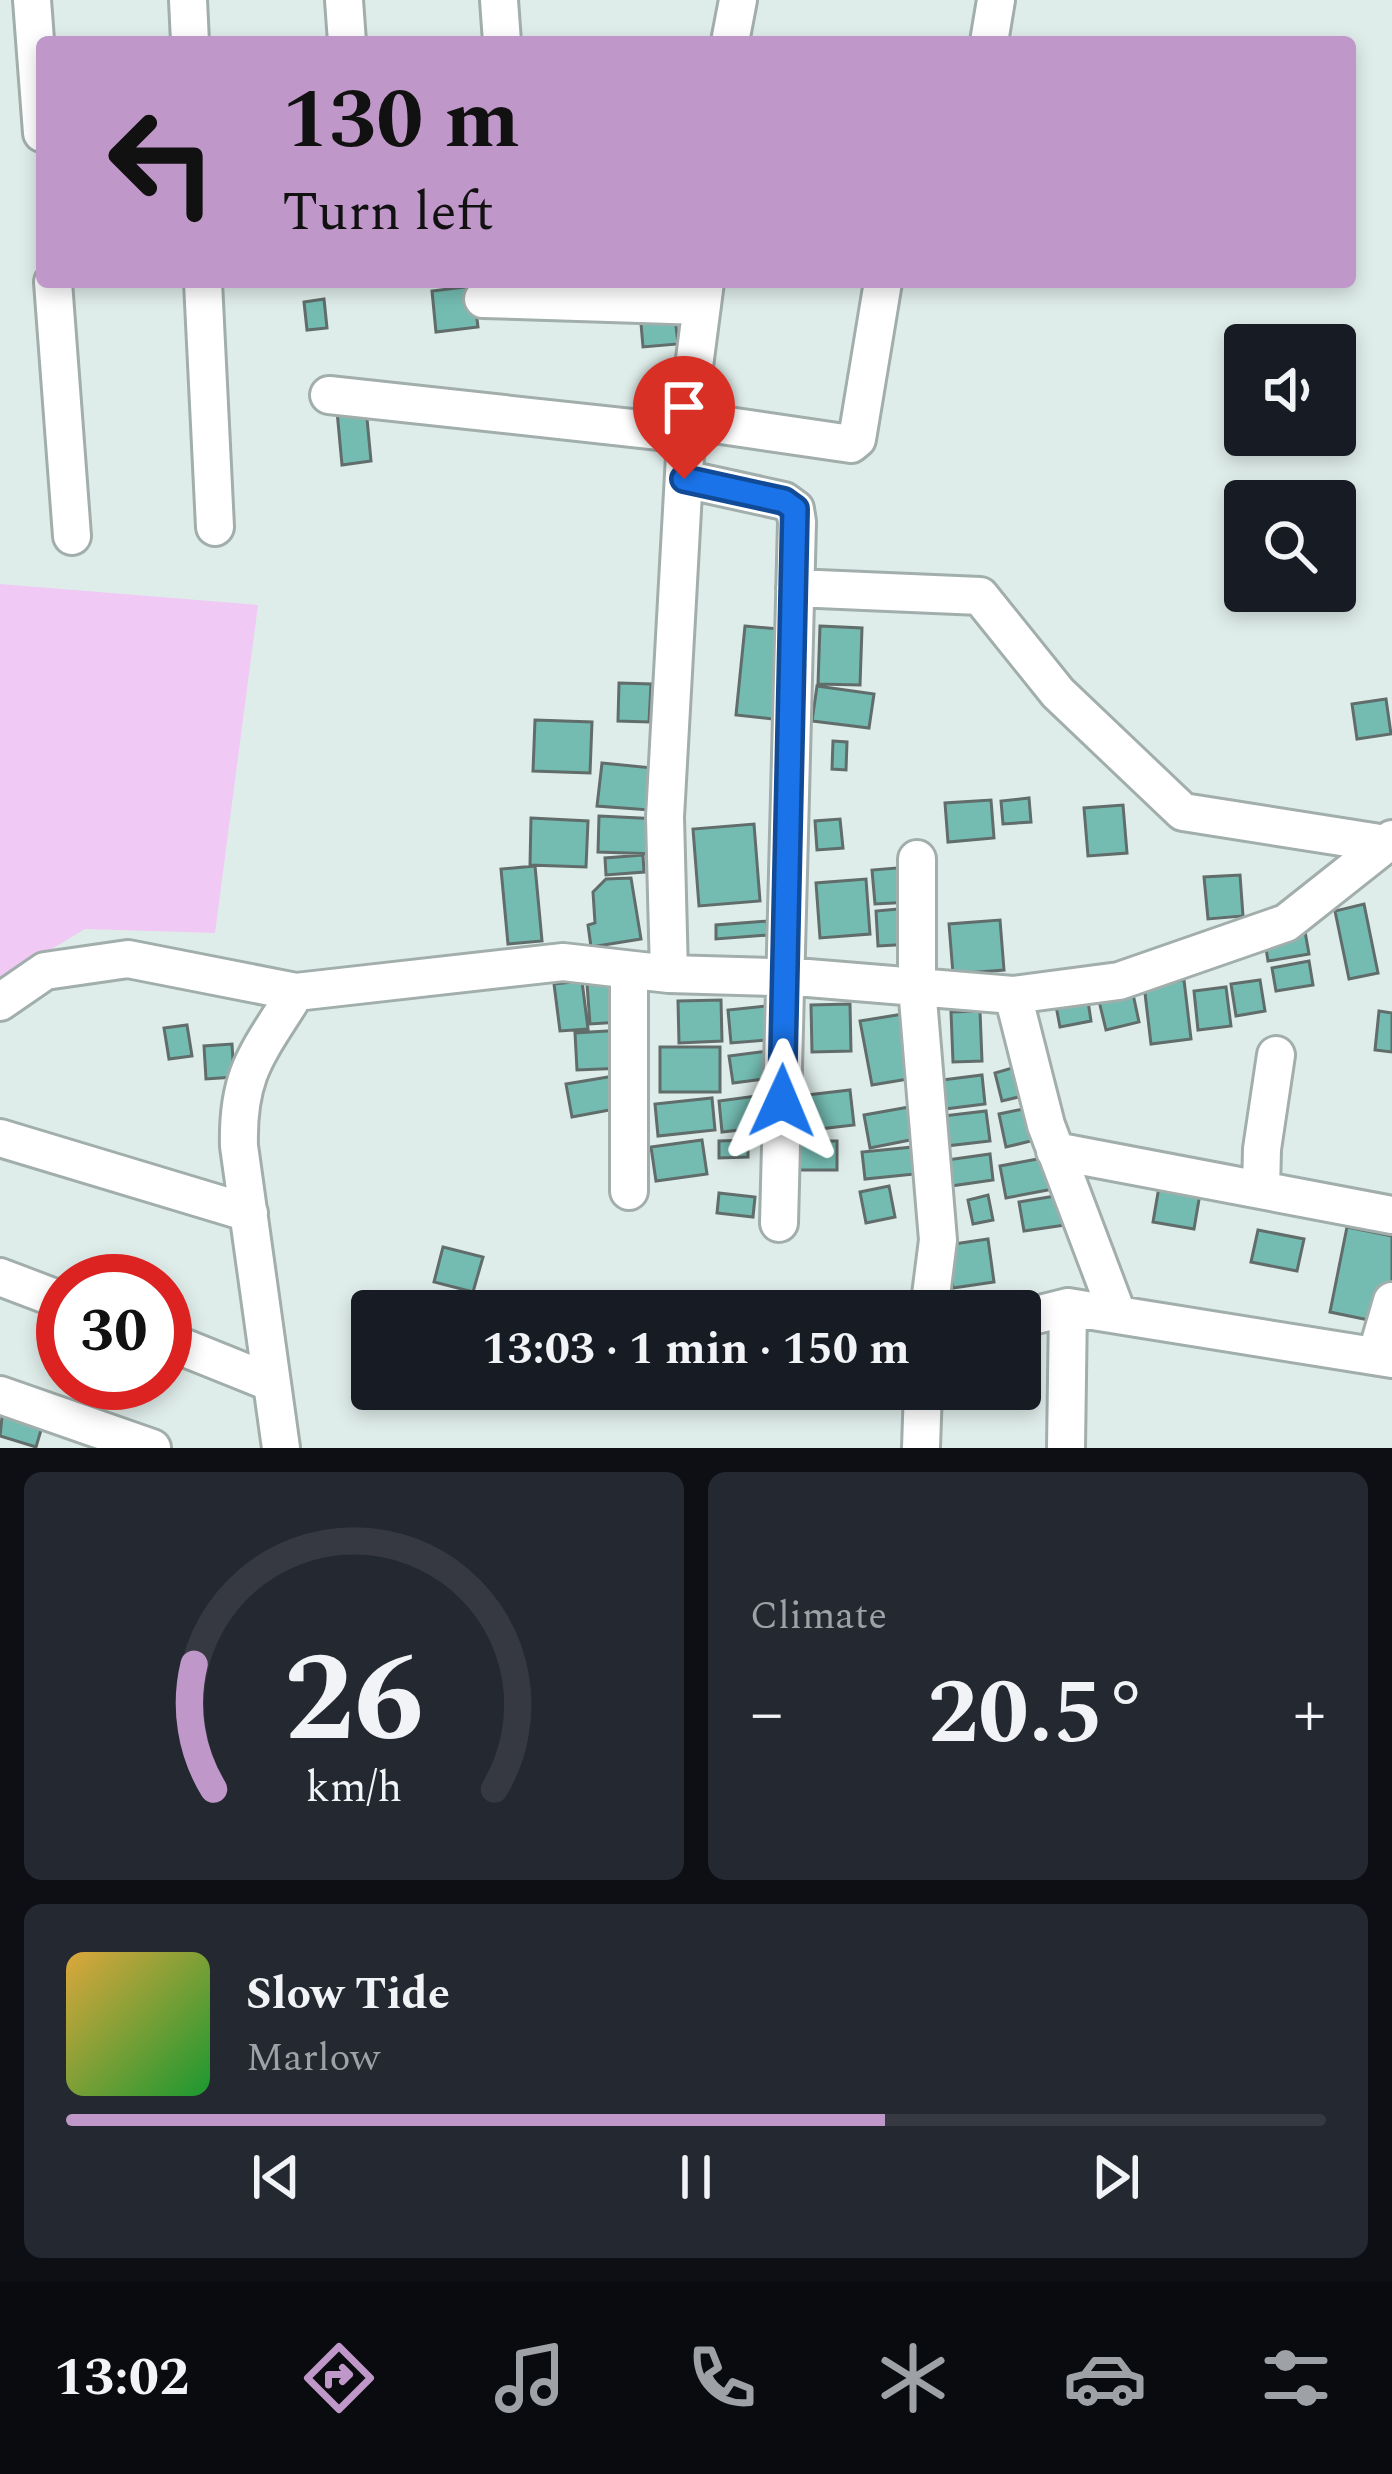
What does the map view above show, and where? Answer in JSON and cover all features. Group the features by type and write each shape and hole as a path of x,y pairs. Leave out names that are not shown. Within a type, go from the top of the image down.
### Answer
{"street":[{"path":"32,0 36,54"},
{"path":"188,0 190,36"},
{"path":"344,0 347,36"},
{"path":"500,0 502,36"},
{"path":"731,36 738,0"},
{"path":"990,36 996,0"},
{"path":"53,288 72,536"},
{"path":"202,288 215,527"},
{"path":"329,395 851,444 857,439 882,288"},
{"path":"483,299 704,294 687,427 665,817 669,974"},
{"path":"684,479 784,501 795,509 779,1223"},
{"path":"795,588 980,596 1058,693 1183,812 1389,842"},
{"path":"0,1002 45,971 128,959 296,992 563,962 669,974 1013,994 1119,981 1286,922 1389,842"},
{"path":"917,859 917,987 938,1240 932,1290"},
{"path":"629,970 629,1191"},
{"path":"281,1448 239,1146 238,1106 248,1069 296,992"},
{"path":"1013,994 1055,1151 1117,1313"},
{"path":"1261,1190 1276,1055"},
{"path":"0,1138 249,1213"},
{"path":"1055,1151 1392,1215"},
{"path":"0,1277 36,1291"},
{"path":"1041,1314 1068,1307 1117,1313 1384,1358 1392,1301"},
{"path":"1066,1448 1068,1307"},
{"path":"192,1351 272,1383"},
{"path":"0,1395 152,1448"},
{"path":"921,1448 922,1410"}],"shaded area":[{"path":"0,584 258,605 215,933 85,929 0,980"}],"building":[{"path":"473,288 478,327 436,332 432,291"},
{"path":"324,299 327,328 307,330 304,302"},
{"path":"674,308 678,344 643,347 640,312"},
{"path":"366,408 371,461 342,465 337,411"},
{"path":"745,626 791,630 782,720 736,715"},
{"path":"820,626 862,628 860,685 818,684"},
{"path":"619,683 651,684 649,722 618,721"},
{"path":"817,686 874,694 869,728 812,721"},
{"path":"1386,699 1391,734 1357,739 1352,704"},
{"path":"535,720 592,722 590,773 533,771"},
{"path":"833,741 847,742 846,770 832,769"},
{"path":"602,763 653,768 649,810 597,806"},
{"path":"1029,798 1031,822 1003,824 1001,801"},
{"path":"991,800 994,838 948,842 945,803"},
{"path":"1123,805 1127,853 1088,856 1084,808"},
{"path":"599,816 659,819 658,854 598,852"},
{"path":"531,818 588,821 586,867 530,865"},
{"path":"840,819 843,848 817,850 815,821"},
{"path":"754,824 760,901 699,906 693,829"},
{"path":"643,855 644,872 606,875 605,858"},
{"path":"535,866 542,941 508,944 501,869"},
{"path":"908,867 911,902 875,904 872,870"},
{"path":"1240,875 1243,916 1208,919 1204,877"},
{"path":"631,878 641,939 591,947 588,925 595,923 593,892 606,879"},
{"path":"866,879 870,934 820,938 816,883"},
{"path":"1364,904 1378,973 1349,979 1335,911"},
{"path":"910,908 913,944 878,946 876,911"},
{"path":"1000,920 1004,970 953,974 949,924"},
{"path":"767,921 768,935 716,939 716,925"},
{"path":"1304,926 1309,954 1268,961 1265,942"},
{"path":"1309,961 1313,985 1276,991 1272,968"},
{"path":"1184,980 1191,1039 1151,1044 1144,985"},
{"path":"1260,980 1265,1011 1236,1016 1231,984"},
{"path":"582,981 588,1029 560,1031 554,984"},
{"path":"617,982 620,1022 590,1024 587,984"},
{"path":"1226,987 1231,1026 1198,1030 1194,991"},
{"path":"1133,994 1139,1022 1106,1030 1099,1001"},
{"path":"721,1000 722,1041 679,1043 678,1001"},
{"path":"1088,1001 1091,1021 1060,1027 1056,1006"},
{"path":"850,1004 851,1051 812,1052 811,1005"},
{"path":"777,1005 780,1039 731,1043 728,1010"},
{"path":"980,1011 982,1061 953,1062 951,1012"},
{"path":"1379,1011 1392,1013 1392,1052 1375,1050"},
{"path":"903,1014 914,1078 872,1085 860,1021"},
{"path":"187,1025 192,1056 169,1059 164,1028"},
{"path":"623,1030 625,1068 577,1070 575,1033"},
{"path":"232,1044 234,1077 206,1079 204,1046"},
{"path":"660,1047 720,1047 720,1092 660,1092"},
{"path":"767,1051 771,1078 733,1083 729,1056"},
{"path":"1019,1066 1027,1095 1002,1101 995,1073"},
{"path":"982,1075 985,1104 945,1109 942,1080"},
{"path":"614,1076 620,1108 572,1117 566,1084"},
{"path":"850,1090 854,1125 802,1131 798,1096"},
{"path":"772,1094 775,1126 722,1132 719,1101"},
{"path":"712,1098 715,1130 658,1136 655,1104"},
{"path":"909,1107 915,1139 870,1148 864,1115"},
{"path":"1028,1108 1035,1140 1006,1147 999,1114"},
{"path":"986,1111 990,1141 946,1146 943,1116"},
{"path":"702,1140 707,1174 656,1181 651,1147"},
{"path":"748,1140 748,1157 719,1158 719,1141"},
{"path":"797,1141 837,1141 837,1170 796,1170"},
{"path":"913,1147 915,1174 865,1179 862,1152"},
{"path":"990,1154 993,1180 951,1186 947,1160"},
{"path":"1048,1157 1053,1189 1006,1198 1000,1166"},
{"path":"1161,1175 1202,1182 1194,1229 1153,1222"},
{"path":"889,1186 895,1217 866,1223 860,1192"},
{"path":"719,1193 755,1197 753,1217 717,1213"},
{"path":"1067,1194 1072,1224 1024,1231 1019,1202"},
{"path":"988,1195 993,1220 973,1224 968,1200"},
{"path":"1347,1227 1392,1236 1392,1280 1383,1323 1330,1312"},
{"path":"1258,1230 1304,1239 1297,1271 1251,1262"},
{"path":"988,1239 994,1282 953,1288 947,1245"},
{"path":"443,1247 483,1257 474,1290 434,1282"},
{"path":"3,1407 44,1420 36,1447 0,1436"}],"route":[{"path":"684,479 784,501 795,509 782,1101"}]}
